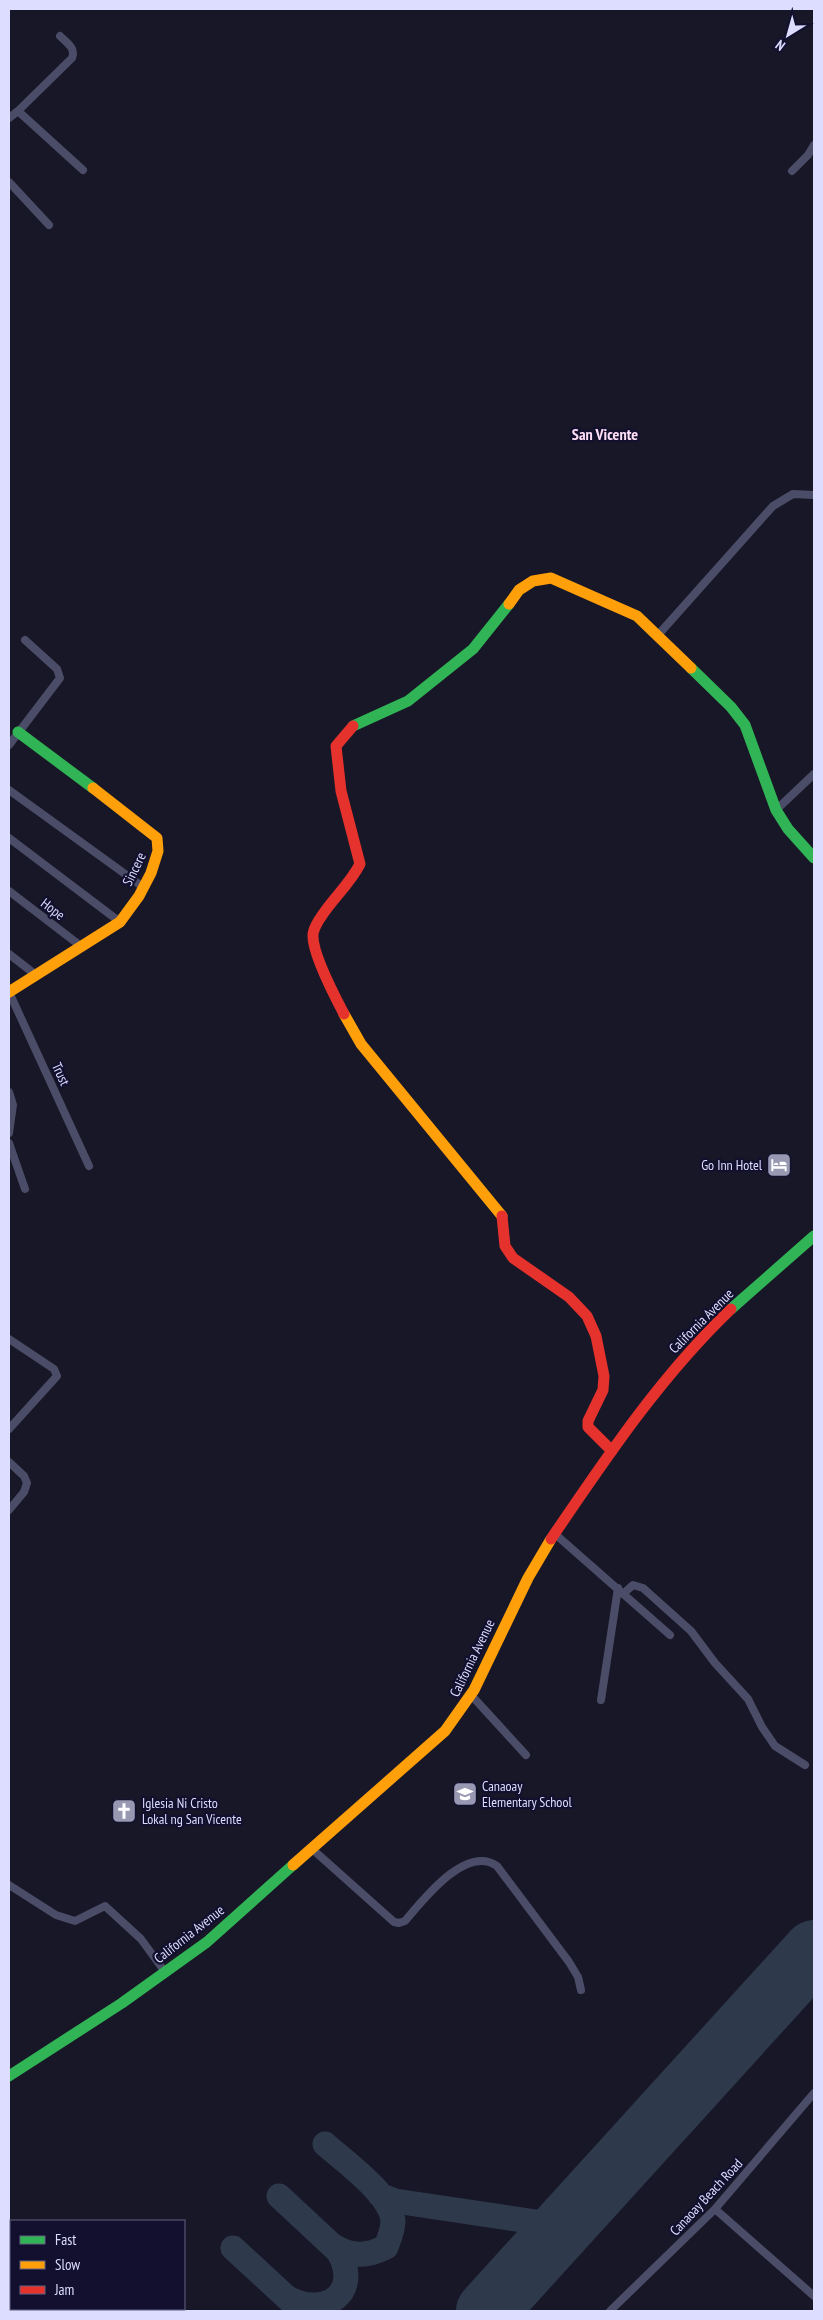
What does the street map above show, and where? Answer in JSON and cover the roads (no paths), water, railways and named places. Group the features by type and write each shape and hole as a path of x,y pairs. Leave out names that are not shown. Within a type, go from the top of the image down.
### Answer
{"street":[{"path":"9,118 72,58 74,52 72,48 60,36"},
{"path":"18,111 83,170"},
{"path":"792,171 808,155 814,145"},
{"path":"9,182 49,225"},
{"path":"658,635 773,506 793,494 814,495"},
{"path":"612,1451 588,1427 588,1421 603,1390 604,1376 596,1336 587,1316 568,1296 513,1258 505,1246 502,1215 442,1144 382,1067 360,1044 332,992 315,946 313,934 320,918 352,878 360,864 342,798 336,746 352,727 408,702 473,649 501,616 519,590 533,581 551,578 637,616 737,713 748,732 776,810 788,829 814,858"},
{"path":"9,745 60,678 57,669 25,640"},
{"name":"Sincere","path":"9,992 120,922 128,913 159,855 158,838 18,732"},
{"path":"776,810 814,774"},
{"path":"9,790 143,886"},
{"path":"9,838 120,922"},
{"name":"Hope","path":"9,891 82,946"},
{"path":"9,954 36,975"},
{"name":"Trust","path":"9,992 89,1166"},
{"path":"9,1092 14,1106 9,1133"},
{"path":"9,1143 10,1153 25,1188"},
{"name":"California Avenue","path":"9,2076 122,2003 207,1942 311,1848 431,1745 461,1712 472,1696 527,1580 555,1534 612,1451 684,1357 729,1312 814,1236"},
{"path":"9,1429 57,1376 54,1369 10,1342"},
{"path":"9,1462 24,1476 27,1483 24,1492 9,1510"},
{"path":"555,1534 670,1635"},
{"path":"621,1591 633,1585 644,1588 691,1631 715,1663 748,1700 762,1727 775,1746 806,1765"},
{"path":"601,1700 621,1591"},
{"path":"472,1696 526,1755"},
{"path":"311,1848 394,1922 399,1923 405,1921 446,1877 473,1862 483,1860 491,1862 497,1866 569,1962 578,1977 581,1990"},
{"path":"9,1885 56,1915 75,1922 103,1906 125,1922 141,1939 164,1972"},
{"name":"Canaoay Beach Road","path":"610,2311 715,2209 814,2093"},
{"path":"715,2209 814,2296"}],"place":[{"name":"Go Inn Hotel","path":"779,1165"},
{"name":"Canaoay Elementary School","path":"465,1794"},
{"name":"Iglesia Ni Cristo Lokal ng San Vicente","path":"124,1811"}],"district":[{"name":"San Vicente","path":"605,434"}]}
